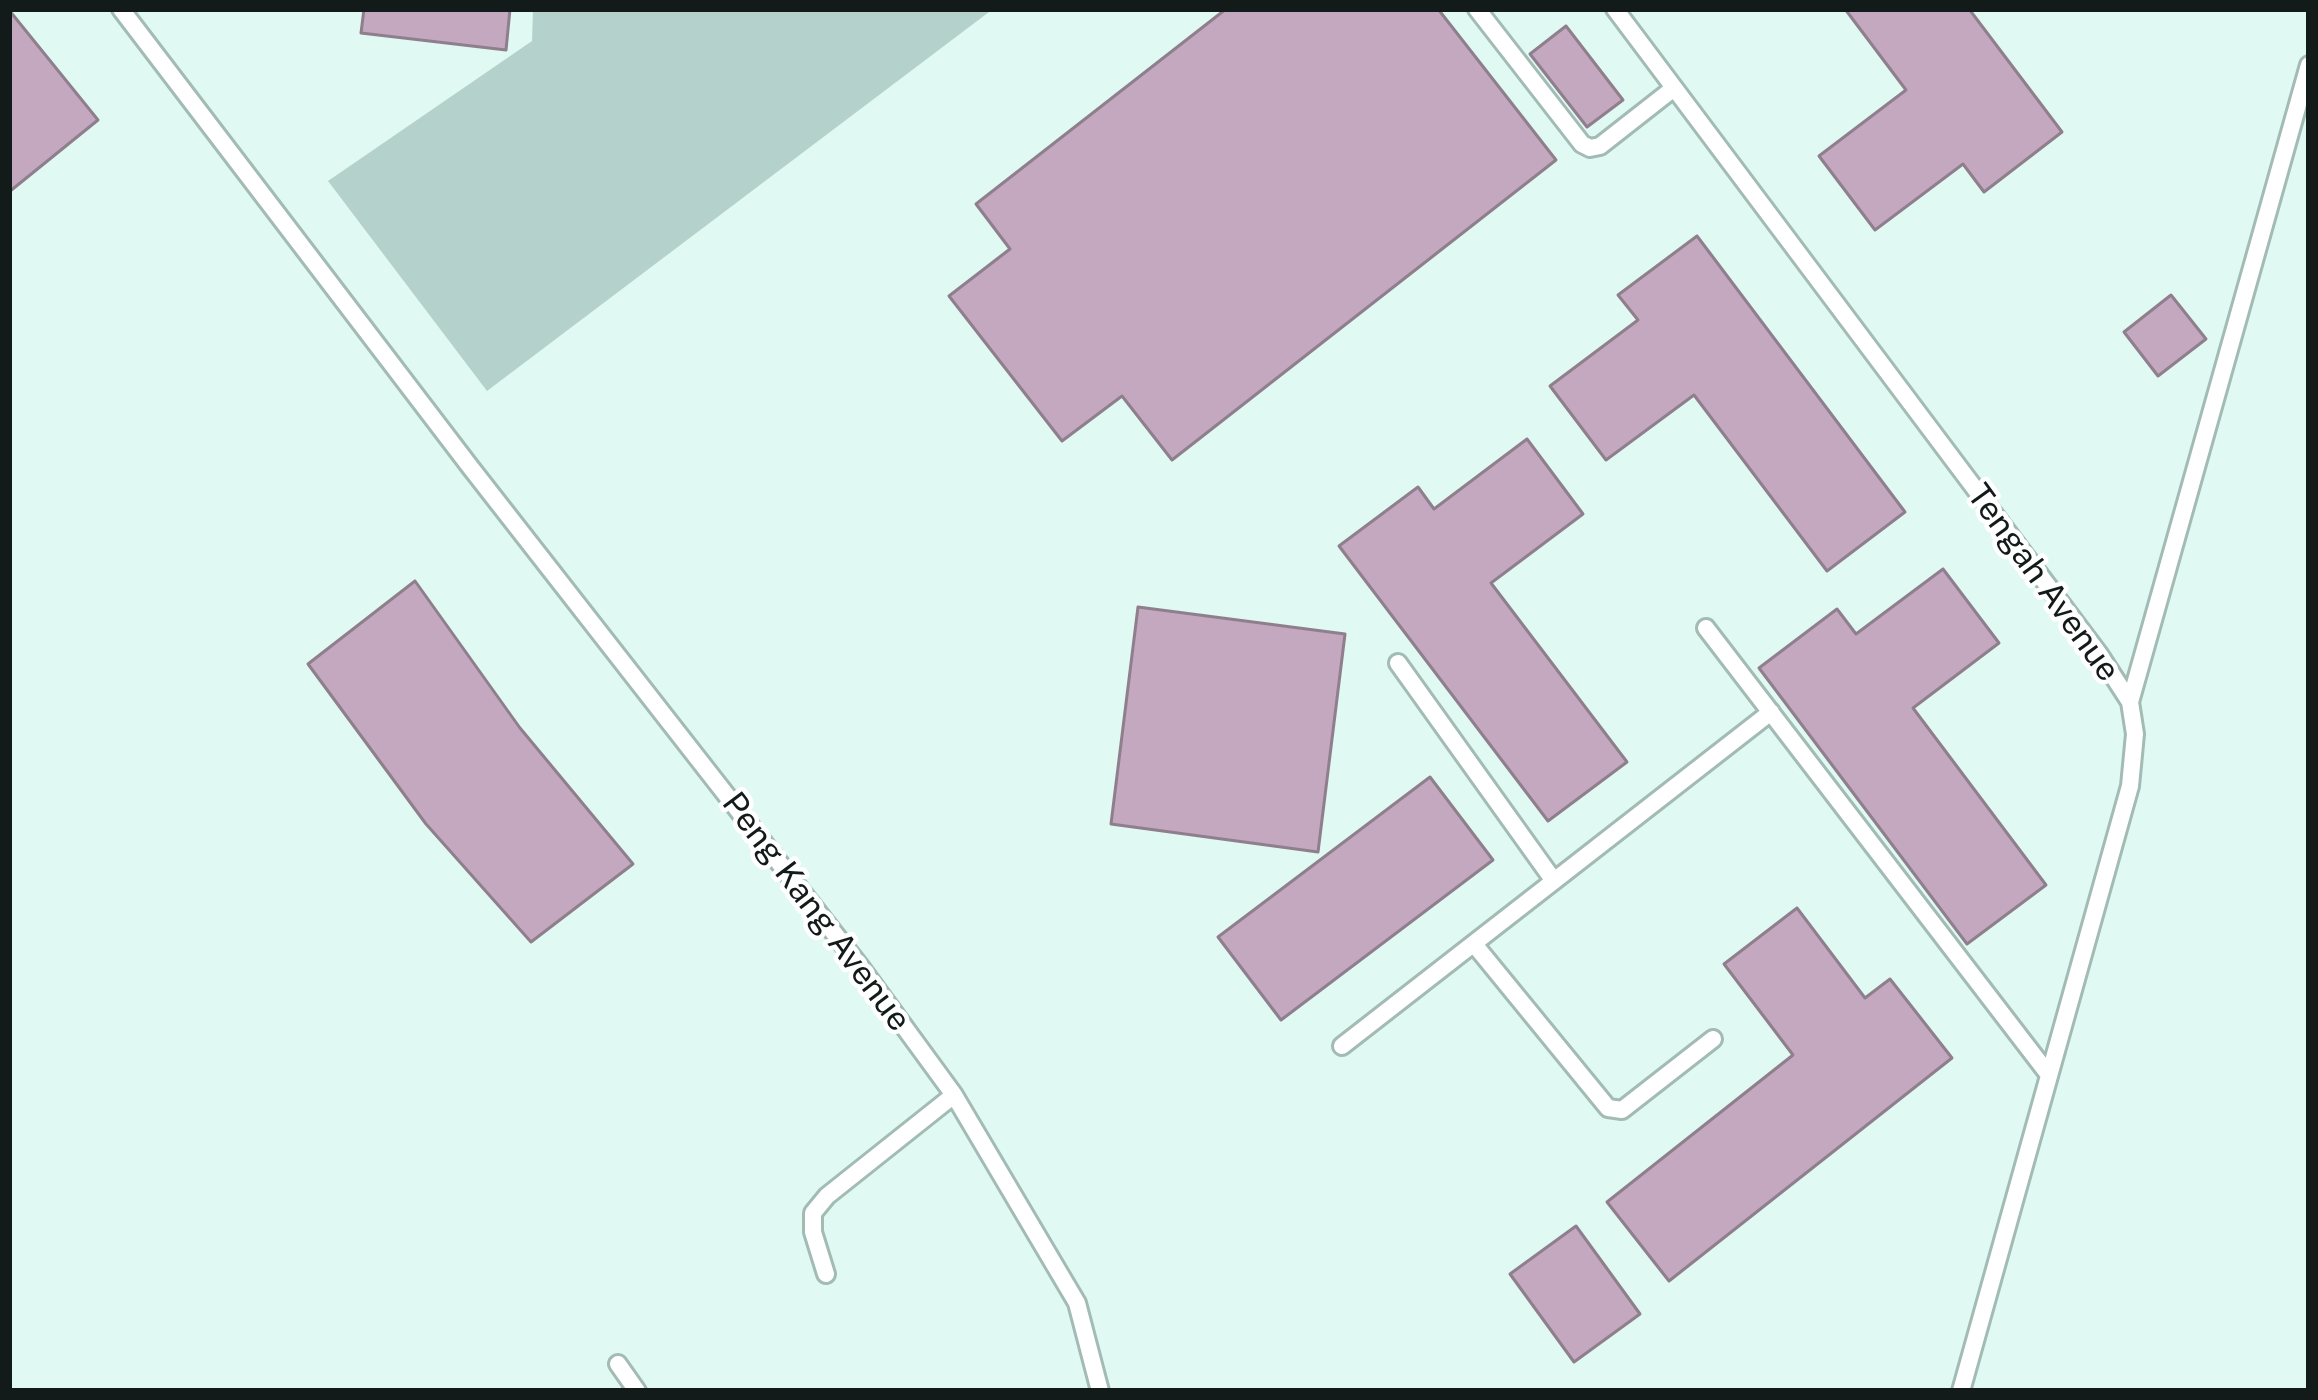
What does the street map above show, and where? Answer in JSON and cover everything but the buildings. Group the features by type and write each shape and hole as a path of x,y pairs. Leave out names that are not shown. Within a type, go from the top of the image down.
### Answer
{"lane":[{"name":"Peng Kang Avenue","path":"121,9 471,468 860,965 954,1095 1077,1303 1100,1391"},
{"path":"1477,9 1582,144 1590,148 1600,146 1674,88"},
{"name":"Tengah Avenue","path":"1615,9 2130,702 2135,734 2130,786 1960,1391"},
{"path":"2130,702 2309,65"},
{"path":"1706,628 2049,1075"},
{"path":"1398,663 1554,881"},
{"path":"1342,1046 1771,712"},
{"path":"1474,944 1608,1108 1622,1110 1713,1039"},
{"path":"826,1274 813,1232 813,1213 827,1196 954,1095"},
{"path":"618,1364 637,1391"}],"shaded area":[{"path":"533,9 993,9 487,391 328,181 532,41"}]}
